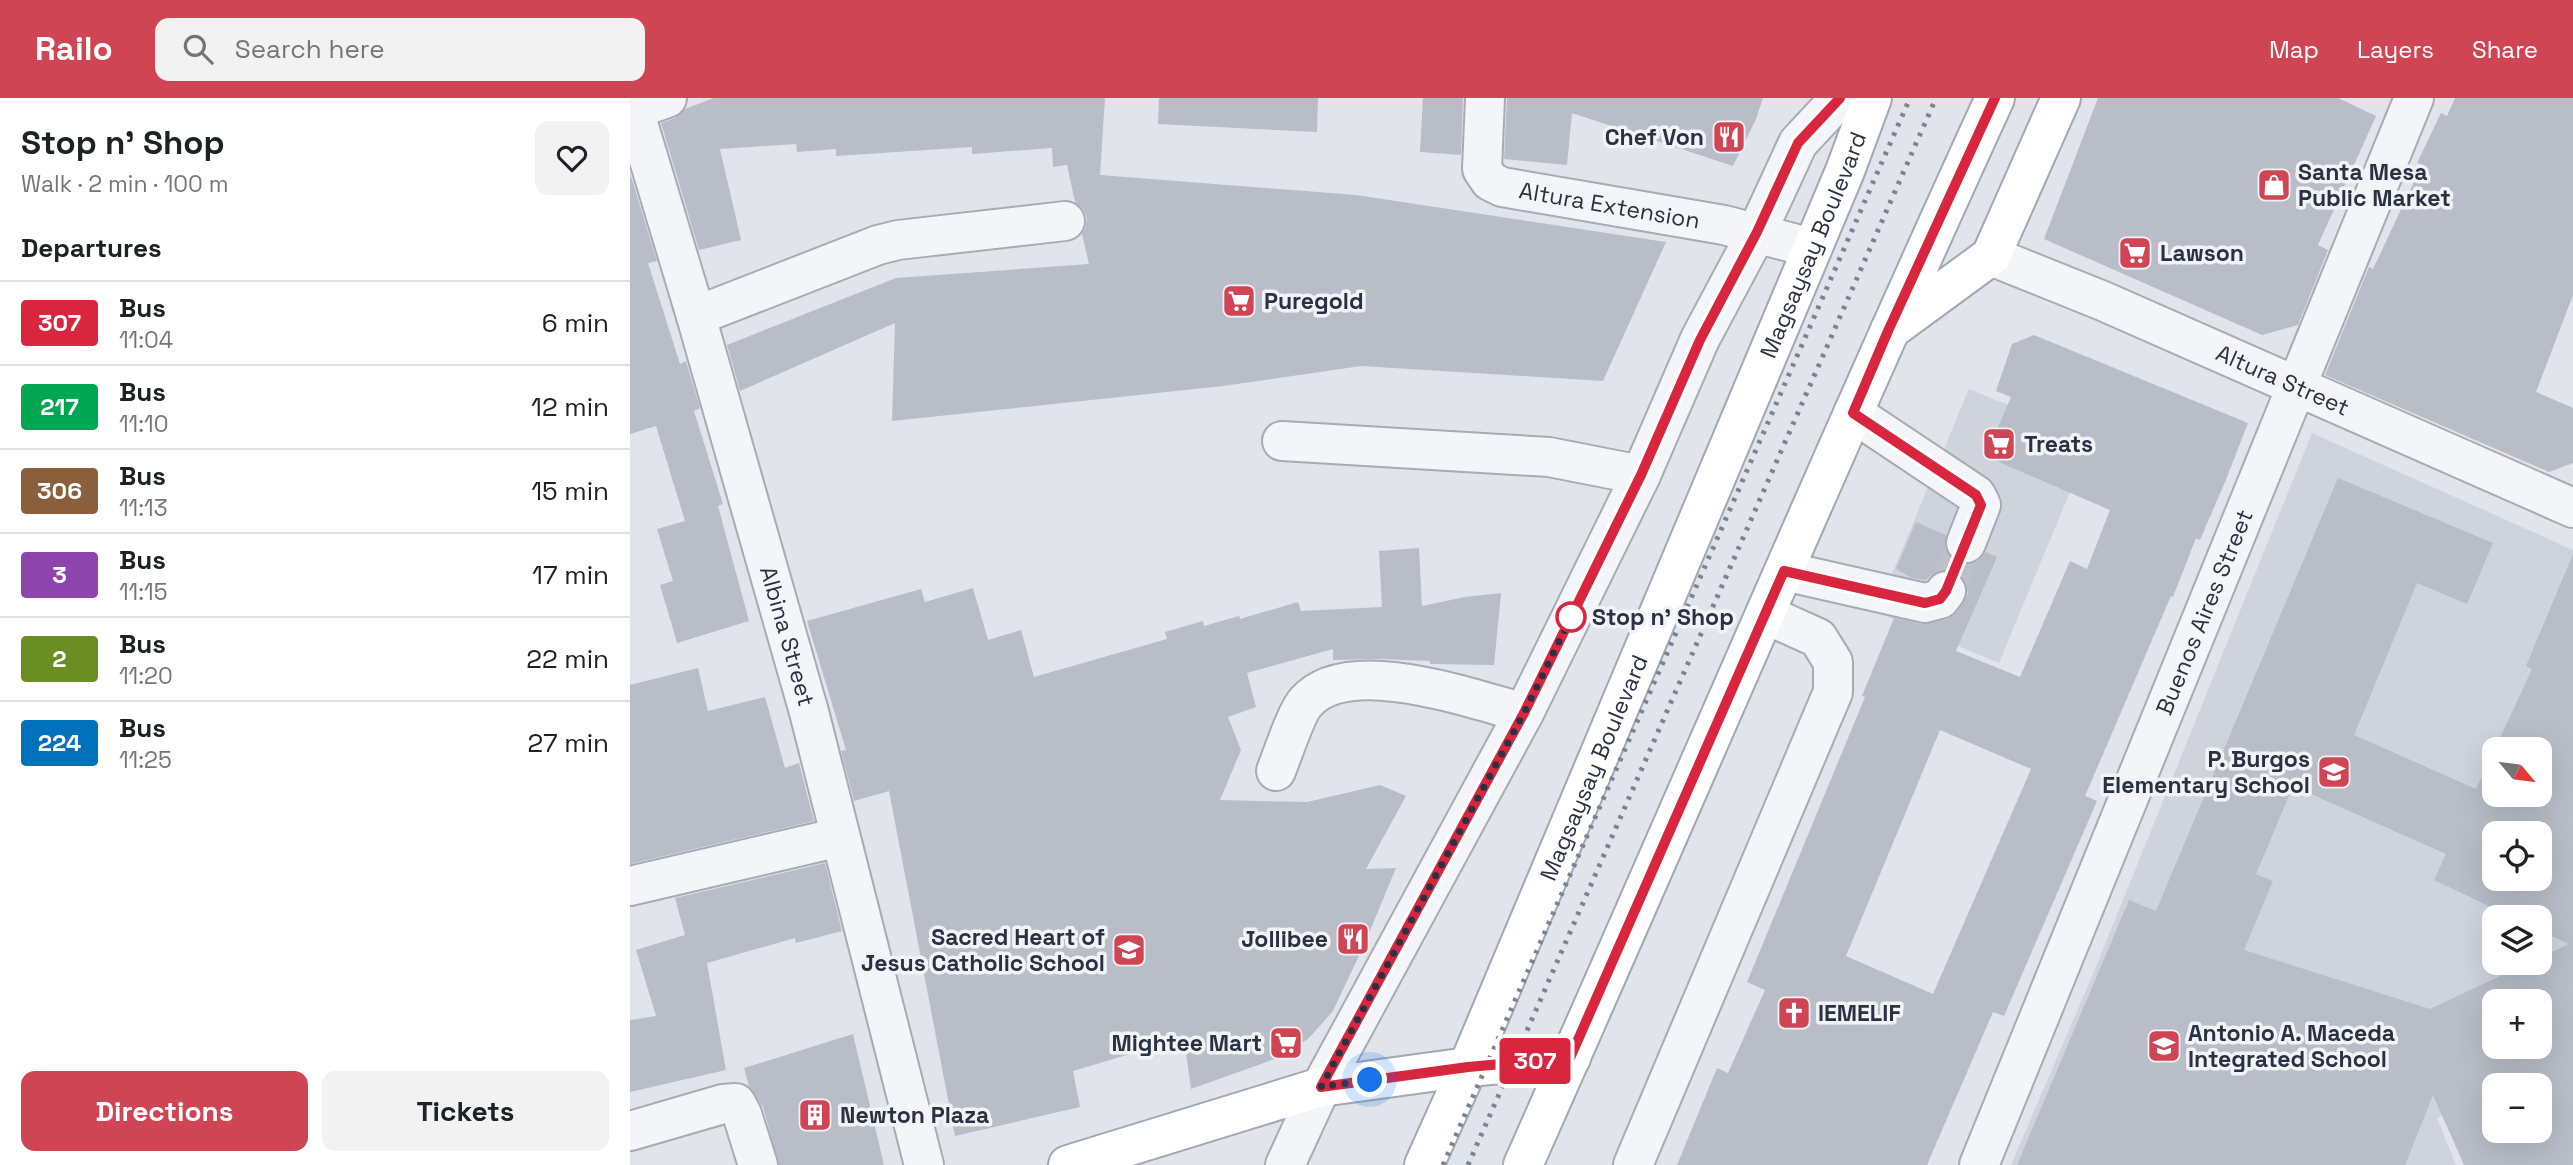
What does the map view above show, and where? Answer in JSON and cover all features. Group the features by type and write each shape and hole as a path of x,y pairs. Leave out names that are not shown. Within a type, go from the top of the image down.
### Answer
{"main road":[{"name":"Magsaysay Boulevard","path":"1423,1165 1468,1067 1812,248 1872,98"},
{"path":"1523,1165 1767,615 1888,331 1995,98"},
{"path":"1888,331 1991,256 2061,98"},
{"path":"1068,1165 1321,1087 1468,1067 1570,1058"}],"street":[{"name":"Altura Extension","path":"1485,98 1482,169 1490,181 1502,187 1757,232 1812,248"},
{"path":"1286,1165 1321,1087 1524,713 1641,475 1700,340 1757,232 1798,143 1840,98"},
{"name":"Buenos Aires Street","path":"1979,1165 2414,98"},
{"name":"Albina Street","path":"644,106 696,316 809,712 924,1165"},
{"path":"696,316 888,242 1065,221"},
{"name":"Altura Street","path":"1991,256 2103,301 2573,508"},
{"path":"1853,413 1976,495 1981,505 1966,544"},
{"path":"1282,441 1549,457 1641,475"},
{"path":"1784,571 1925,603 1940,599 1946,591"},
{"path":"1633,1165 1833,692 1833,662 1818,638 1767,615"},
{"path":"1276,771 1305,702 1325,687 1360,679 1427,686 1524,713"},
{"path":"630,886 840,837"},
{"path":"630,1131 723,1104 736,1103 758,1165"}],"shaded area":[{"path":"1969,389 2092,439 1999,663 1876,612"},
{"name":"P. Burgos Elementary School","path":"2312,433 2573,550 2573,1046 2552,1056 2552,989 2482,989 2482,1059 2547,1059 2518,1073 2482,1073 2482,1094 2437,1118 2456,1165 2011,1165 2093,974"}],"building":[{"name":"Puregold","path":"714,98 1105,98 1100,175 1356,195 1666,242 1603,381 1361,366 1223,386 892,421 895,323 740,391 727,345 896,278 1089,264 1082,234 1087,218 1083,209 1075,202 1067,165 1053,167 1052,148 972,154 972,147 836,156 836,149 797,152 796,144 720,149 741,240 699,250 661,123 675,118 685,109"},
{"path":"1159,98 1318,98 1317,132 1158,124"},
{"path":"1423,98 1463,98 1461,155 1420,152"},
{"path":"1507,98 1763,98 1733,166 1572,113 1567,165 1504,159"},
{"path":"2098,98 2338,98 2376,116 2318,245 2328,250 2298,325 2262,335 2044,239"},
{"path":"2455,98 2573,98 2573,295 2536,392 2573,408 2573,463 2549,472 2325,375 2369,267 2373,269 2422,165 2417,163 2441,113 2447,116"},
{"path":"630,173 657,261 648,263 680,364 686,361 700,408 694,411 723,504 718,506 749,621 677,643 660,585 673,581 657,529 685,521 656,426 630,434"},
{"path":"2034,335 2248,423 2200,540 2196,538 2173,597 2171,596 2085,796 2097,801 2004,1016 1993,1012 1927,1165 1677,1165 1717,1068 1728,1073 1765,990 1747,982 1865,697 1862,696 1894,618 1921,624 1946,620 1957,612 1968,594 1966,582 1959,573 1949,569 1937,571 1925,580 1910,577 1896,569 1916,522 1946,535 1945,547 1949,557 1957,563 1970,564 1979,560 1986,552 1997,557 1956,651 2020,677 2070,561 2087,569 2110,510 2001,463 1987,453 2011,397 1996,391 2012,344","holes":["1940,730 2031,769 1933,994 1846,956"]},
{"path":"2338,478 2493,543 2467,604 2417,583 2354,735 2476,789 2482,776 2482,807 2552,807 2552,737 2501,737 2532,669 2526,666 2573,554 2573,1165 2464,1165 2433,1095 2405,1165 2017,1165 2129,900 2156,911","holes":["2293,786 2446,854 2434,880 2487,905 2552,905 2552,936 2569,944 2552,952 2552,975 2502,975 2430,1009 2244,950 2273,881 2256,874"]},
{"path":"1419,548 1422,606 1501,593 1494,665 1430,664 1430,661 1379,659 1333,660 1333,649 1247,673 1256,707 1228,717 1241,750 1220,800 1307,802 1380,785 1406,796 1366,869 1396,868 1333,1011 1308,1039 1272,1060 1191,1089 1184,1038 1073,1071 1080,1107 955,1136 889,791 854,801 841,751 846,750 807,621 921,589 925,602 973,588 988,640 1021,630 1034,677 1167,639 1165,632 1203,621 1204,626 1239,616 1240,619 1298,602 1301,611 1382,607 1379,551"},
{"path":"698,668 708,711 765,697 785,768 799,763 814,821 630,864 630,685"},
{"path":"825,863 842,931 796,943 795,938 707,963 726,1070 630,1092 630,1020 656,1016 636,950 685,935 675,898"},
{"name":"Newton Plaza","path":"853,1034 884,1165 779,1165 763,1107 749,1086 744,1068"}],"tunnel":[{"path":"1946,591 1966,543"}],"railway":[{"path":"1443,1165 1910,98"},
{"path":"1468,1165 1936,98"}],"bus line":[{"name":"307","path":"1840,98 1798,143 1757,232 1700,340 1641,475 1524,713 1321,1087 1468,1067 1570,1058 1767,615 1784,571 1925,603 1940,599 1946,591 1978,515 1981,505 1976,495 1853,413 1995,98"}],"place":[{"name":"Chef Von","path":"1729,137"},
{"name":"Santa Mesa Public Market","path":"2274,185"},
{"name":"Lawson","path":"2135,253"},
{"name":"Puregold","path":"1239,301"},
{"name":"Treats","path":"1999,444"},
{"name":"Stop n' Shop","path":"1571,617"},
{"name":"P. Burgos Elementary School","path":"2334,772"},
{"name":"Jollibee","path":"1353,939"},
{"name":"Sacred Heart of Jesus Catholic School","path":"1129,950"},
{"name":"IEMELIF","path":"1794,1013"},
{"name":"Mightee Mart","path":"1286,1043"},
{"name":"Antonio A. Maceda Integrated School","path":"2164,1046"},
{"name":"Newton Plaza","path":"815,1115"}],"route":[{"path":"1370,1080 1321,1087 1524,713 1571,617"}]}
